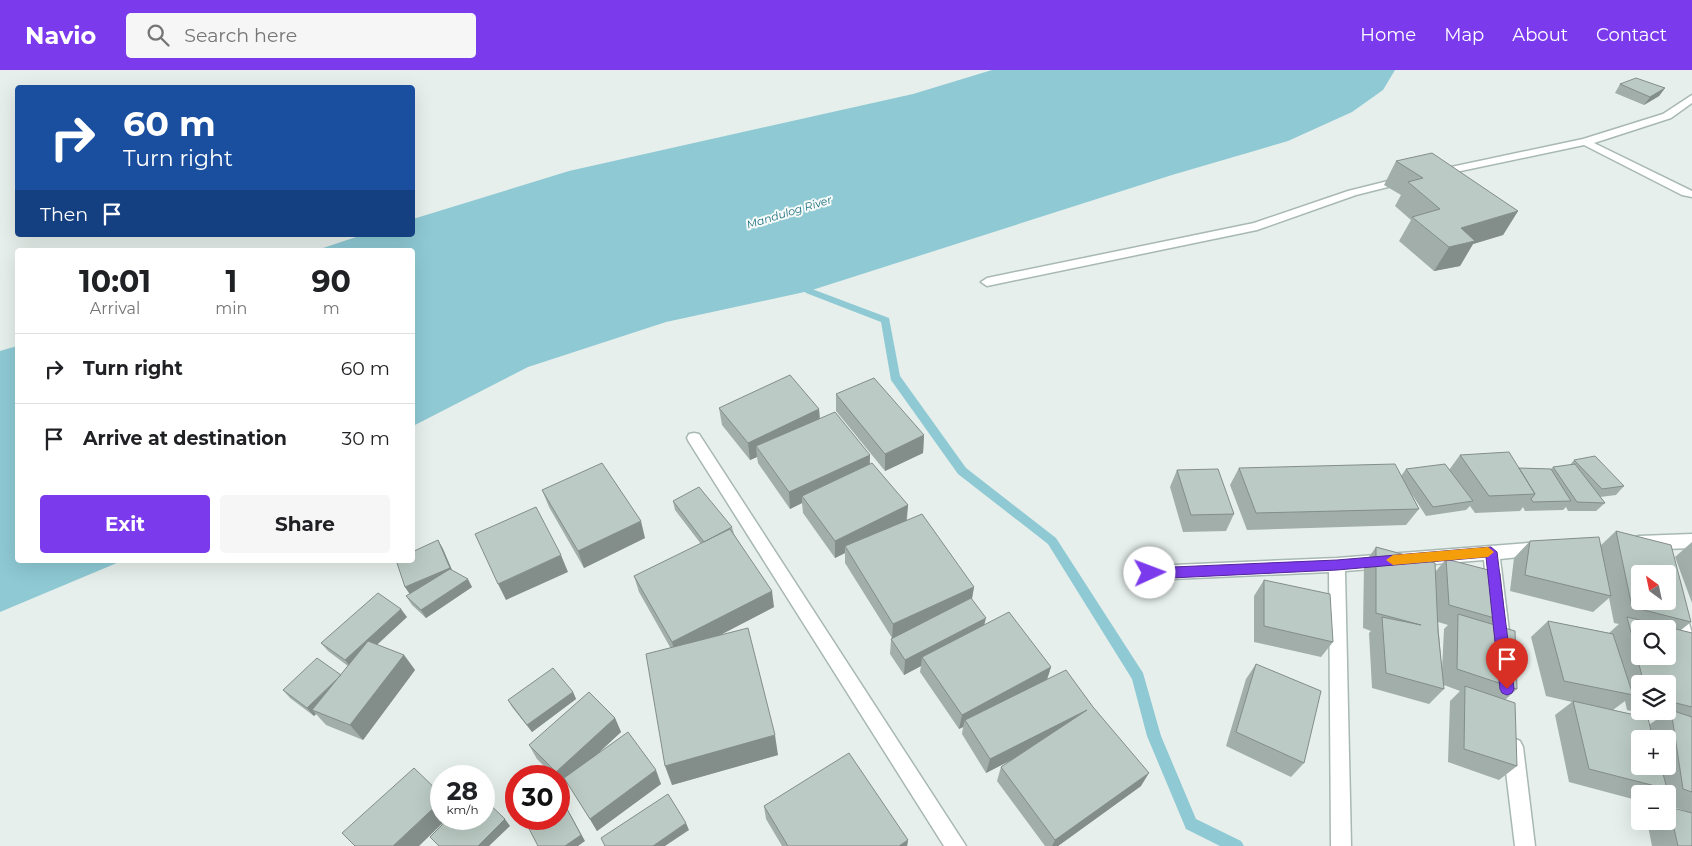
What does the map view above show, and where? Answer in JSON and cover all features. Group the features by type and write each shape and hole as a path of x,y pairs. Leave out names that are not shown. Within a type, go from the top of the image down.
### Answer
{"street":[{"path":"987,282 1257,226 1352,193 1421,176 1585,142 1667,116 1692,98"},
{"path":"1585,142 1690,195"},
{"path":"694,438 956,846"},
{"path":"1619,544 1692,540"},
{"path":"1659,542 1665,565"},
{"path":"1150,573 1337,565 1560,548"},
{"path":"1491,552 1504,669"},
{"path":"1337,565 1340,846"},
{"path":"1676,608 1692,668"},
{"path":"1511,728 1524,846"}],"water":[{"name":"Mandulog River","path":"992,70 1395,70 1383,90 1352,112 1288,141 1172,175 809,291 666,322 528,367 415,425 415,248 323,248 356,237 415,237 415,218 569,171 913,94"},
{"path":"15,347 15,563 117,563 0,612 0,351"}],"building":[{"path":"1636,78 1665,88 1650,97 1620,84"},
{"path":"1432,153 1518,211 1461,228 1475,241 1449,247 1412,217 1440,209 1408,182 1423,178 1396,161"},
{"path":"790,375 819,409 748,443 719,408"},
{"path":"874,378 924,435 885,454 836,394"},
{"path":"835,412 870,455 789,492 756,446"},
{"path":"1509,452 1535,494 1489,496 1460,455"},
{"path":"1595,456 1624,486 1602,489 1574,460"},
{"path":"602,463 641,521 578,551 542,490"},
{"path":"872,463 908,505 835,541 802,496"},
{"path":"1395,464 1419,509 1256,513 1239,468"},
{"path":"1445,464 1473,501 1433,507 1406,469"},
{"path":"1575,464 1605,503 1577,502 1553,467"},
{"path":"1519,468 1551,469 1571,501 1533,502 1531,499 1535,494"},
{"path":"1218,469 1234,514 1191,515 1177,470"},
{"path":"699,487 732,527 704,542 673,501"},
{"path":"536,507 561,555 498,584 475,534"},
{"path":"922,514 974,587 893,624 845,546"},
{"path":"730,529 772,591 672,642 634,576"},
{"path":"1616,531 1671,545 1691,622 1644,610 1676,610 1676,565 1631,565 1631,602"},
{"path":"1599,537 1611,596 1525,575 1530,541"},
{"path":"438,540 450,568 405,587 397,563 415,563 415,551"},
{"path":"1376,547 1435,563 1438,631 1444,689 1386,673 1382,617 1421,625 1376,613"},
{"path":"1446,559 1500,573 1505,621 1449,605"},
{"path":"450,569 468,579 421,610 406,596"},
{"path":"1264,580 1330,594 1333,642 1264,626"},
{"path":"378,593 401,609 345,660 321,643"},
{"path":"971,598 986,618 905,660 891,639"},
{"path":"1009,612 1051,667 962,715 922,657"},
{"path":"1458,614 1515,631 1517,689 1457,669"},
{"path":"1627,617 1639,620 1631,620 1631,633"},
{"path":"1548,621 1613,634 1631,689 1631,695 1564,681"},
{"path":"748,628 775,735 665,766 646,654"},
{"path":"1676,629 1692,633 1692,707 1676,703 1676,675 1642,675 1639,665 1676,665"},
{"path":"368,641 404,655 350,725 312,710"},
{"path":"317,658 341,675 307,708 283,690"},
{"path":"1256,664 1321,691 1304,763 1236,732"},
{"path":"553,668 573,692 527,725 508,700"},
{"path":"1066,670 1093,707 1149,773 1055,840 1001,767 1087,710 990,759 965,720"},
{"path":"1465,686 1515,703 1517,766 1464,749"},
{"path":"589,692 615,718 564,765 549,765 529,745"},
{"path":"1573,701 1631,714 1631,720 1648,720 1651,730 1631,730 1631,775 1663,775 1666,785 1651,785 1589,769"},
{"path":"1676,712 1692,717 1692,792 1683,789 1676,743 1676,730 1674,730 1673,720 1676,720"},
{"path":"628,732 656,770 590,819 570,787 570,774"},
{"path":"849,753 908,840 899,846 788,846 764,806"},
{"path":"414,768 430,783 430,811 393,846 355,846 342,833"},
{"path":"668,794 686,823 653,846 605,846 601,838"},
{"path":"495,809 505,819 495,829"},
{"path":"1676,809 1692,813 1692,846 1678,846 1674,830 1676,830"},
{"path":"570,814 581,835 565,846 538,846 530,830 570,830"},
{"path":"437,830 494,830 478,846 439,846 430,837"}],"waterway":[{"path":"800,280 809,291 886,320 895,377 962,471 1052,541 1138,677 1154,736 1191,824 1236,846"}],"slow traffic":[{"path":"1393,560 1488,552"}],"route":[{"path":"1150,573 1337,565 1491,552 1507,689"}]}
